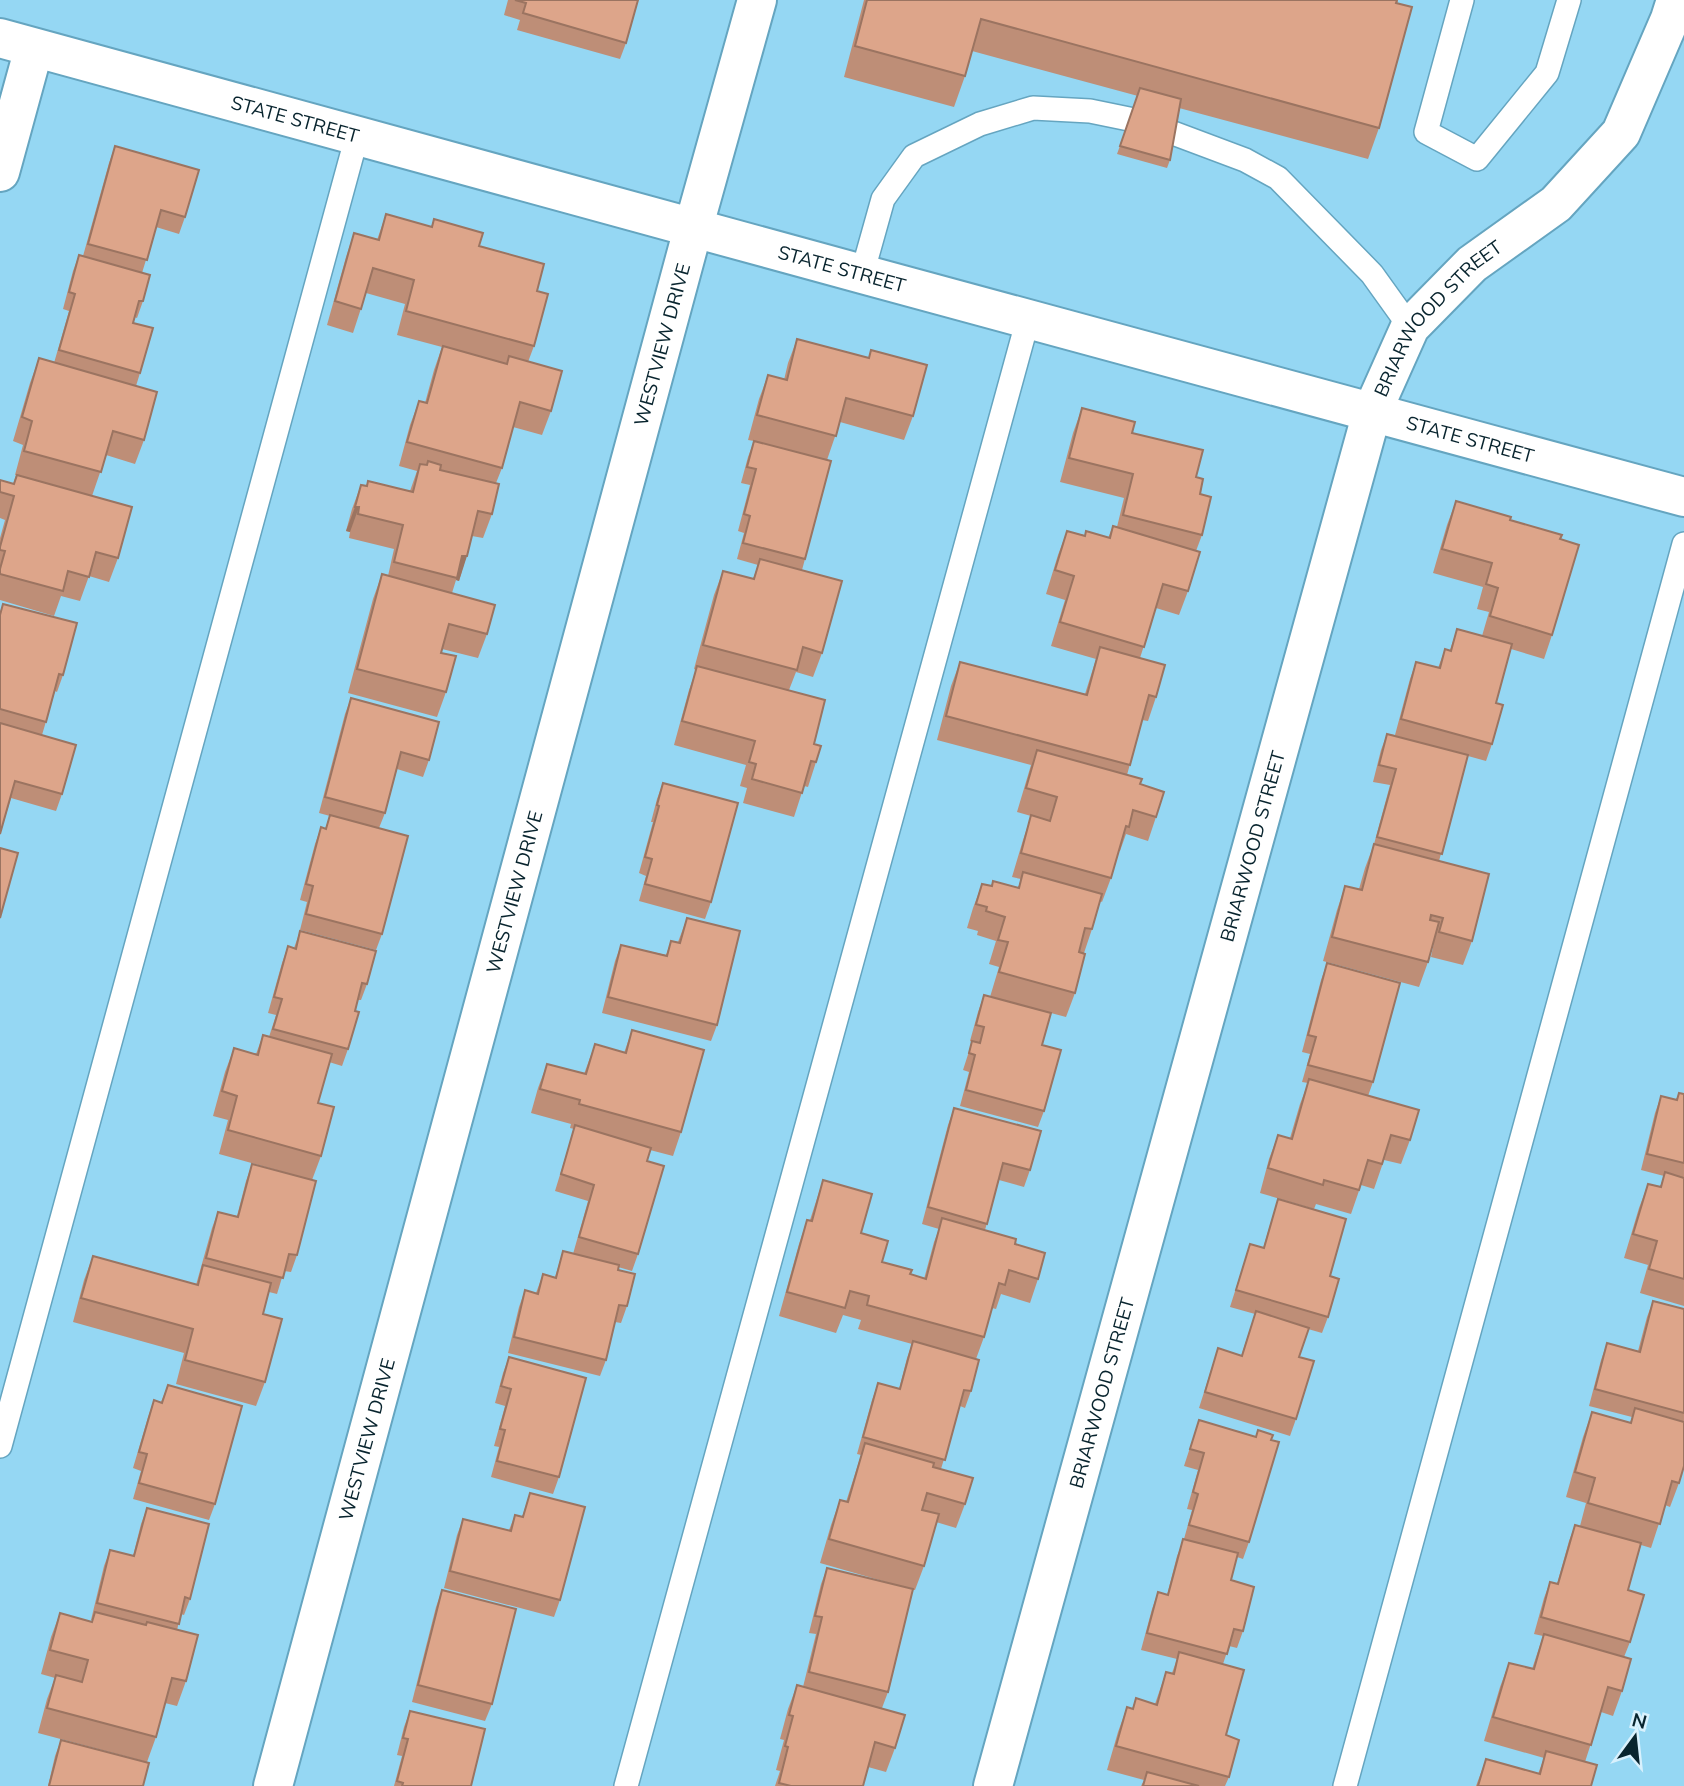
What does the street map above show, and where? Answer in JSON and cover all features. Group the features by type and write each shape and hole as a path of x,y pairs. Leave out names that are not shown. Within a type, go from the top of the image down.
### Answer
{"street":[{"name":"WESTVIEW DRIVE","path":"273,1786 757,0"},
{"name":"BRIARWOOD STREET","path":"993,1786 1372,412 1410,327 1472,264 1556,204 1621,133 1676,0"},
{"name":"STATE STREET","path":"17,43 1684,497"},
{"path":"0,172 17,43"}],"lane":[{"path":"1462,0 1426,132 1476,159 1547,73 1569,0"},
{"path":"862,274 883,199 914,156 980,124 1033,108 1090,111 1129,119"},
{"path":"1173,133 1245,160 1278,178 1372,274 1410,327"},
{"path":"0,1446 357,136"},
{"path":"626,1786 1028,319"},
{"path":"1345,1786 1684,544"}],"building":[{"path":"515,0 638,0 626,43 523,13 526,3"},
{"path":"867,0 1397,0 1396,3 1412,7 1379,128 981,19 965,76 855,46"},
{"path":"1140,88 1181,99 1170,160 1120,146"},
{"path":"115,146 199,170 185,217 161,210 147,260 88,244"},
{"path":"386,214 432,227 434,219 483,233 479,246 544,264 537,291 548,294 534,346 406,311 414,280 373,268 361,309 335,301 354,233 379,240"},
{"path":"79,255 150,275 133,323 153,328 140,373 59,350 75,294 69,292"},
{"path":"797,339 869,358 871,350 927,365 913,416 846,398 836,436 757,415 768,375 787,380"},
{"path":"443,346 507,364 509,356 562,371 551,411 520,402 502,468 407,442 419,401 427,403"},
{"path":"39,358 157,392 144,440 113,431 101,472 24,451 32,421 22,417"},
{"path":"1082,408 1135,422 1132,433 1203,450 1196,477 1203,479 1200,494 1211,497 1202,535 1123,515 1133,474 1069,458"},
{"path":"754,441 831,461 805,559 743,543 750,516 744,514 756,469 747,467"},
{"path":"428,461 441,465 440,470 499,484 492,514 478,511 467,556 462,556 457,578 394,562 403,525 358,514 359,507 355,507 361,485 367,486 368,481 413,492 420,464 427,465"},
{"path":"17,475 132,507 118,558 96,552 89,577 68,571 63,591 0,574 5,551 0,550 0,547 14,496 0,492 0,480 14,484"},
{"path":"1456,501 1562,535 1560,539 1579,545 1552,635 1490,616 1498,588 1486,584 1492,563 1442,549"},
{"path":"1113,526 1200,552 1188,591 1163,584 1144,647 1060,622 1074,576 1055,570 1067,531 1085,536 1086,531 1110,538"},
{"path":"760,559 842,581 822,653 803,647 797,670 703,645 723,571 754,579"},
{"path":"382,574 495,605 487,634 449,624 441,653 456,656 446,692 357,669"},
{"path":"3,604 77,623 63,675 59,674 46,722 0,709 0,615"},
{"path":"1457,629 1512,644 1496,703 1503,705 1492,744 1401,719 1416,662 1440,668 1445,649 1451,651"},
{"path":"1100,647 1165,665 1156,697 1149,695 1130,765 946,716 960,662 1087,695"},
{"path":"697,666 825,700 814,744 821,746 816,762 811,761 802,793 752,779 756,764 749,762 755,741 682,721"},
{"path":"351,698 439,722 429,760 401,752 385,813 325,797"},
{"path":"0,723 76,745 62,794 15,781 0,834"},
{"path":"1387,734 1468,755 1442,854 1377,837 1396,769 1379,765"},
{"path":"1037,750 1142,779 1140,784 1164,792 1156,817 1133,810 1111,878 1021,853 1031,815 1050,821 1057,797 1026,788"},
{"path":"663,783 738,803 711,902 645,884 652,859 645,857"},
{"path":"330,815 408,836 382,934 306,914 313,886 306,884 321,827 326,829"},
{"path":"1374,844 1489,874 1472,941 1439,932 1443,918 1431,915 1430,920 1439,922 1428,962 1332,937 1345,886 1362,890"},
{"path":"0,848 18,853 0,918"},
{"path":"1023,872 1102,894 1092,929 1085,928 1079,952 1085,954 1075,993 999,972 1008,942 998,940 1005,917 986,911 987,907 976,904 982,884 992,886 993,881 1019,888"},
{"path":"687,918 740,931 717,1025 608,997 621,945 667,956 671,941 680,943"},
{"path":"300,931 376,951 367,984 362,983 355,1011 359,1012 348,1049 273,1029 282,999 274,997 288,946 296,949"},
{"path":"1327,963 1400,983 1373,1082 1308,1065 1316,1037 1308,1035"},
{"path":"984,995 1051,1013 1042,1045 1061,1050 1044,1111 966,1090 975,1055 969,1053 972,1041 980,1043 984,1027 976,1025"},
{"path":"632,1030 704,1050 681,1132 579,1104 580,1100 540,1089 547,1064 586,1074 595,1044 626,1053"},
{"path":"263,1035 332,1054 318,1103 334,1107 321,1156 228,1130 237,1096 222,1091 234,1048 258,1055"},
{"path":"1309,1079 1419,1110 1410,1140 1391,1135 1382,1164 1368,1160 1359,1190 1324,1180 1323,1185 1268,1168 1278,1135 1292,1139"},
{"path":"1679,1093 1684,1094 1684,1163 1647,1154 1661,1096 1677,1100"},
{"path":"954,1108 1041,1131 1030,1170 1003,1163 987,1224 928,1207"},
{"path":"575,1125 651,1148 647,1161 664,1166 638,1254 579,1237 594,1185 561,1174"},
{"path":"252,1164 316,1181 297,1255 289,1254 283,1278 206,1258 218,1212 238,1217"},
{"path":"1665,1172 1684,1178 1684,1279 1649,1269 1657,1241 1633,1234 1648,1184 1661,1187"},
{"path":"823,1180 872,1194 861,1233 888,1241 882,1262 912,1270 910,1274 926,1279 942,1218 1016,1239 1015,1244 1045,1253 1038,1279 1009,1270 1005,1285 999,1283 984,1337 867,1305 869,1296 850,1291 845,1308 787,1292 807,1220 812,1221"},
{"path":"1278,1199 1346,1219 1330,1276 1339,1279 1328,1317 1236,1290 1250,1244 1264,1248"},
{"path":"563,1251 619,1265 618,1270 635,1274 627,1306 619,1305 606,1360 514,1337 525,1290 538,1294 543,1274 556,1278"},
{"path":"93,1256 198,1285 203,1265 271,1283 263,1314 282,1319 265,1382 185,1360 193,1329 81,1298"},
{"path":"1653,1301 1684,1309 1684,1413 1595,1389 1607,1343 1640,1352"},
{"path":"1256,1311 1309,1328 1299,1357 1314,1361 1296,1419 1205,1392 1218,1348 1242,1356"},
{"path":"913,1341 979,1360 971,1391 964,1390 945,1460 863,1437 878,1383 900,1389"},
{"path":"509,1357 586,1378 559,1477 497,1461 505,1430 500,1429 511,1389 501,1386"},
{"path":"168,1385 242,1406 215,1504 139,1483 147,1454 139,1452 154,1400 162,1403"},
{"path":"1635,1408 1684,1422 1684,1466 1679,1483 1672,1481 1660,1524 1588,1503 1595,1478 1575,1472 1592,1412 1631,1423"},
{"path":"1199,1420 1256,1437 1258,1430 1273,1435 1271,1440 1279,1442 1249,1542 1189,1525 1198,1494 1193,1492 1204,1453 1190,1449"},
{"path":"865,1443 934,1463 933,1467 973,1478 965,1504 927,1493 922,1510 939,1514 924,1566 829,1539 840,1500 848,1502"},
{"path":"530,1493 585,1507 560,1600 450,1571 463,1519 511,1531 515,1515 523,1517"},
{"path":"147,1508 209,1524 190,1599 185,1597 179,1624 97,1603 110,1550 134,1556"},
{"path":"1575,1525 1641,1543 1628,1590 1644,1595 1630,1642 1541,1617 1550,1582 1558,1584"},
{"path":"1183,1539 1238,1553 1231,1580 1254,1587 1243,1631 1234,1629 1227,1654 1147,1633 1158,1592 1168,1595"},
{"path":"827,1568 913,1589 888,1692 809,1672 822,1617 815,1616"},
{"path":"442,1590 516,1609 492,1704 418,1685"},
{"path":"95,1612 198,1635 186,1681 172,1678 156,1737 47,1708 56,1675 82,1682 88,1660 50,1650 60,1613 92,1622"},
{"path":"1544,1634 1631,1659 1622,1691 1608,1687 1591,1745 1493,1717 1509,1663 1534,1669"},
{"path":"1179,1652 1244,1670 1226,1735 1239,1740 1229,1777 1116,1746 1127,1707 1133,1709 1136,1698 1157,1705 1166,1672 1174,1674"},
{"path":"797,1685 905,1715 895,1748 875,1742 863,1786 791,1786 779,1783 793,1716 789,1715"},
{"path":"410,1711 485,1729 471,1786 402,1786 403,1783 397,1781 408,1739 403,1738"},
{"path":"61,1740 149,1763 143,1786 49,1786"},
{"path":"1546,1751 1597,1765 1591,1786 1478,1786 1486,1759 1540,1774"},
{"path":"1147,1772 1199,1786 1143,1786"}]}
